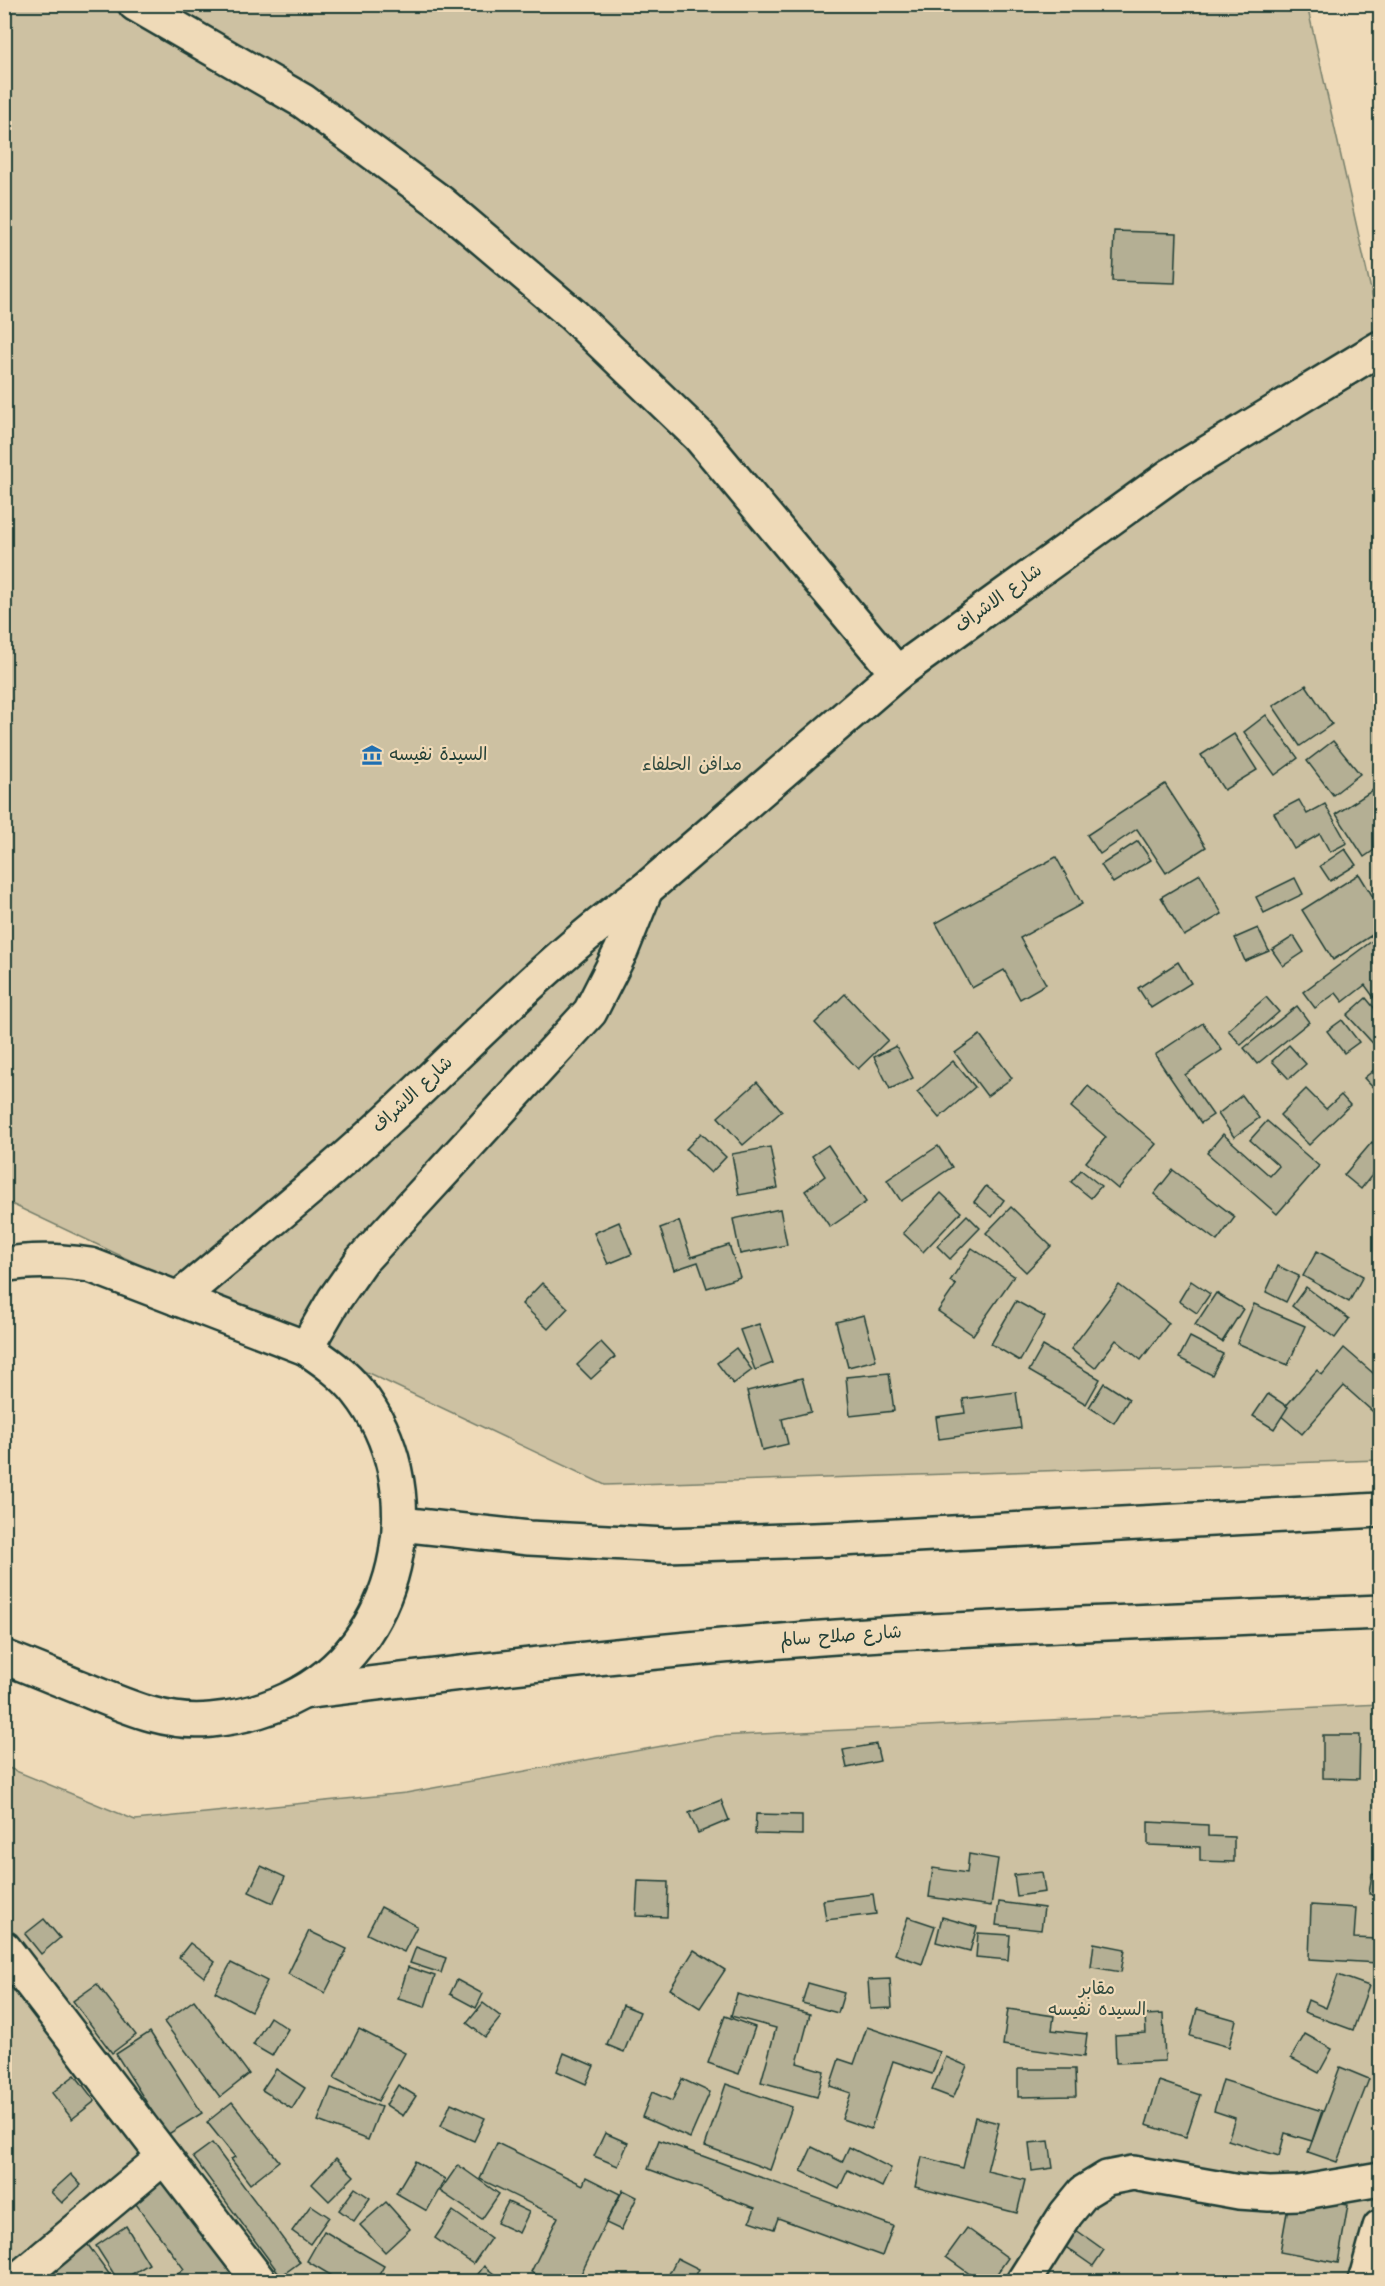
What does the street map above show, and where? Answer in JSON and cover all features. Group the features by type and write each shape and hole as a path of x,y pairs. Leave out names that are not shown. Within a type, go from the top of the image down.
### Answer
{"street":[{"path":"135,4 303,101 440,202 573,315 699,436 897,673"},
{"name":"شارع الاشراف","path":"177,1299 396,1112 576,943 646,889 897,673 1171,475 1380,348"},
{"name":"شارع الاشراف","path":"306,1348 334,1300 362,1260 590,1012 616,961 646,889"},
{"path":"4,1265 55,1260 90,1265 306,1348 335,1368 358,1392 379,1424 391,1456 399,1490 400,1524 396,1558 387,1592 372,1621 353,1648 330,1672 303,1692 273,1706 241,1716 208,1721 176,1720 143,1713 4,1657"},
{"path":"400,1524 529,1538 666,1545 841,1539 1380,1510"},
{"name":"شارع صلاح سالم","path":"303,1692 495,1668 757,1643 894,1633 1380,1612"},
{"path":"4,1948 260,2282"},
{"path":"15,2282 164,2157"},
{"path":"1023,2282 1066,2214 1083,2192 1107,2178 1133,2173 1239,2192 1269,2194 1299,2193 1380,2179"},
{"path":"1365,2282 1380,2227"}],"green space":[{"name":"مدافن الحلفاء","path":"4,5 1307,5 1380,330 1380,1460 605,1485 5,1201"},
{"name":"مقابر السيده نفيسه","path":"1380,1704 1380,2281 5,2281 4,1766 135,1820 406,1793 717,1736"}],"building":[{"path":"1114,231 1177,233 1175,283 1112,281"},
{"path":"1306,685 1332,724 1300,746 1273,706"},
{"path":"1266,715 1298,758 1275,775 1244,732"},
{"path":"1234,734 1257,770 1224,790 1201,755"},
{"path":"1333,741 1360,774 1333,795 1307,761"},
{"path":"1165,784 1206,847 1166,873 1137,829 1100,854 1087,835"},
{"path":"1376,788 1380,795 1380,846 1364,857 1336,814"},
{"path":"1299,800 1307,814 1325,804 1347,843 1330,852 1320,834 1294,849 1274,813"},
{"path":"1138,841 1151,860 1113,883 1101,865"},
{"path":"1345,849 1356,865 1330,881 1320,866"},
{"path":"1056,857 1082,904 1020,938 1046,984 1020,999 1004,970 972,988 936,923"},
{"path":"1200,874 1222,914 1184,936 1161,897"},
{"path":"1359,874 1376,902 1380,899 1380,930 1333,960 1302,910"},
{"path":"1295,878 1303,894 1264,913 1256,897"},
{"path":"1258,928 1269,951 1245,961 1235,938"},
{"path":"1294,936 1304,952 1283,966 1272,950"},
{"path":"1372,941 1380,953 1380,1006 1365,985 1343,1002 1336,993 1315,1008 1303,992"},
{"path":"1178,962 1191,983 1151,1008 1138,988"},
{"path":"845,994 888,1040 858,1069 815,1023"},
{"path":"1266,997 1279,1012 1241,1045 1228,1030"},
{"path":"1366,998 1380,1015 1380,1051 1347,1015"},
{"path":"1297,1006 1309,1022 1257,1064 1244,1048"},
{"path":"1342,1020 1359,1042 1344,1053 1327,1031"},
{"path":"1203,1023 1222,1050 1185,1075 1213,1115 1201,1123 1155,1055"},
{"path":"980,1035 1012,1078 987,1096 955,1053"},
{"path":"1289,1045 1306,1064 1289,1079 1272,1061"},
{"path":"896,1046 913,1078 890,1089 874,1057"},
{"path":"953,1061 975,1087 939,1118 917,1092"},
{"path":"1379,1066 1380,1093 1379,1094 1364,1078"},
{"path":"757,1082 782,1111 743,1145 718,1117"},
{"path":"1088,1086 1156,1144 1118,1189 1086,1162 1106,1137 1071,1107"},
{"path":"1306,1089 1326,1109 1341,1095 1350,1105 1309,1145 1280,1115"},
{"path":"1242,1095 1259,1118 1234,1137 1218,1114"},
{"path":"1267,1121 1319,1166 1277,1214 1207,1153 1223,1134 1270,1176 1279,1166 1250,1140"},
{"path":"701,1133 726,1157 711,1173 686,1149"},
{"path":"1372,1142 1380,1149 1380,1165 1361,1189 1344,1175"},
{"path":"828,1145 866,1202 830,1227 805,1191 825,1176 812,1156"},
{"path":"938,1146 952,1167 901,1201 887,1180"},
{"path":"770,1147 778,1188 739,1195 732,1154"},
{"path":"1081,1170 1101,1186 1091,1198 1071,1182"},
{"path":"1173,1170 1235,1217 1217,1241 1154,1194"},
{"path":"986,1186 1004,1200 992,1217 974,1202"},
{"path":"941,1193 961,1212 923,1252 903,1233"},
{"path":"1011,1207 1051,1246 1026,1272 986,1233"},
{"path":"780,1209 787,1245 740,1254 733,1219"},
{"path":"967,1215 980,1228 950,1259 937,1246"},
{"path":"679,1221 691,1257 729,1245 740,1277 707,1288 698,1262 674,1270 660,1228"},
{"path":"619,1222 632,1254 608,1264 594,1233"},
{"path":"972,1248 1014,1276 973,1335 938,1311 956,1285 950,1281"},
{"path":"1317,1251 1363,1276 1349,1302 1303,1276"},
{"path":"1278,1266 1299,1276 1286,1302 1266,1292"},
{"path":"1191,1281 1210,1294 1197,1313 1179,1301"},
{"path":"542,1283 568,1308 548,1329 522,1304"},
{"path":"1119,1285 1169,1323 1141,1360 1116,1340 1095,1368 1071,1349"},
{"path":"1306,1287 1349,1319 1335,1338 1292,1306"},
{"path":"1216,1293 1243,1309 1222,1342 1195,1325"},
{"path":"1016,1301 1045,1317 1020,1361 991,1344"},
{"path":"1254,1304 1305,1326 1288,1365 1237,1343"},
{"path":"864,1315 876,1360 848,1367 836,1322"},
{"path":"759,1324 773,1363 755,1370 740,1330"},
{"path":"1190,1337 1223,1354 1212,1375 1179,1358"},
{"path":"601,1342 615,1357 591,1379 577,1365"},
{"path":"1043,1346 1100,1379 1086,1404 1029,1371"},
{"path":"736,1348 752,1370 733,1384 717,1363"},
{"path":"1344,1348 1380,1379 1380,1418 1344,1386 1302,1434 1279,1414 1317,1370 1322,1375"},
{"path":"889,1373 894,1411 850,1416 846,1377"},
{"path":"802,1378 811,1412 782,1419 788,1444 762,1450 747,1391"},
{"path":"1104,1383 1129,1399 1114,1423 1089,1407"},
{"path":"1016,1392 1021,1428 939,1439 936,1417 965,1413 963,1399"},
{"path":"1268,1394 1288,1407 1274,1429 1253,1416"},
{"path":"1323,1735 1360,1735 1359,1779 1323,1778"},
{"path":"876,1744 880,1761 847,1768 843,1750"},
{"path":"721,1800 729,1820 698,1833 689,1813"},
{"path":"756,1814 802,1815 802,1835 755,1834"},
{"path":"1148,1822 1208,1825 1208,1836 1234,1837 1234,1862 1200,1861 1200,1847 1148,1845"},
{"path":"969,1854 998,1859 991,1906 929,1897 933,1868 967,1873"},
{"path":"261,1866 285,1877 273,1903 249,1892"},
{"path":"1042,1872 1045,1892 1017,1896 1014,1875"},
{"path":"1372,1874 1380,1876 1380,1896 1369,1894"},
{"path":"638,1881 668,1882 667,1917 636,1916"},
{"path":"873,1894 876,1914 826,1920 823,1900"},
{"path":"999,1902 1044,1908 1041,1930 996,1925"},
{"path":"1311,1905 1356,1908 1354,1938 1379,1939 1378,1963 1309,1959"},
{"path":"381,1907 417,1926 404,1952 367,1934"},
{"path":"908,1917 935,1926 922,1964 895,1954"},
{"path":"942,1917 977,1927 970,1951 936,1942"},
{"path":"44,1919 60,1938 41,1954 25,1934"},
{"path":"309,1931 347,1949 325,1993 288,1974"},
{"path":"978,1933 1010,1935 1008,1960 976,1957"},
{"path":"190,1943 215,1962 204,1977 179,1957"},
{"path":"1094,1943 1125,1949 1121,1972 1091,1967"},
{"path":"416,1947 446,1958 441,1973 410,1963"},
{"path":"694,1950 725,1970 700,2008 670,1989"},
{"path":"231,1963 267,1981 251,2011 215,1992"},
{"path":"408,1967 435,1976 425,2007 398,1999"},
{"path":"1338,1975 1369,1986 1353,2030 1304,2012 1308,2000 1326,2008"},
{"path":"890,1979 892,2008 870,2009 868,1980"},
{"path":"457,1980 483,1994 476,2008 450,1994"},
{"path":"808,1983 844,1993 838,2013 802,2003"},
{"path":"97,1984 136,2035 112,2053 73,2001"},
{"path":"737,1994 810,2014 797,2063 824,2071 817,2097 761,2082 776,2028 731,2016"},
{"path":"194,2000 249,2074 220,2097 164,2022"},
{"path":"483,2003 501,2017 485,2037 467,2023"},
{"path":"623,2005 640,2012 624,2052 607,2045"},
{"path":"1008,2009 1054,2016 1052,2030 1087,2034 1084,2057 1003,2045"},
{"path":"1197,2009 1236,2020 1229,2047 1190,2036"},
{"path":"1163,2014 1165,2061 1116,2063 1115,2035 1146,2033 1145,2015"},
{"path":"725,2016 755,2027 739,2074 708,2063"},
{"path":"270,2017 288,2029 272,2056 253,2045"},
{"path":"867,2027 940,2052 932,2074 893,2061 871,2129 842,2119 851,2093 830,2086 839,2059 854,2064"},
{"path":"359,2029 405,2053 378,2101 334,2078"},
{"path":"150,2032 202,2113 167,2135 116,2054"},
{"path":"1305,2034 1332,2049 1319,2073 1291,2058"},
{"path":"564,2053 594,2066 586,2084 557,2071"},
{"path":"946,2057 967,2066 953,2098 932,2090"},
{"path":"1340,2067 1369,2079 1337,2162 1308,2152"},
{"path":"276,2069 305,2088 292,2109 262,2090"},
{"path":"1018,2069 1075,2069 1076,2096 1018,2097"},
{"path":"75,2075 95,2101 72,2119 52,2093"},
{"path":"682,2079 710,2092 690,2138 642,2117 652,2092 672,2101"},
{"path":"1223,2080 1322,2111 1312,2141 1285,2133 1279,2156 1228,2140 1235,2118 1214,2111"},
{"path":"1159,2081 1200,2095 1186,2137 1146,2125"},
{"path":"726,2084 792,2107 770,2170 705,2146"},
{"path":"398,2085 416,2096 403,2116 386,2105"},
{"path":"331,2088 381,2107 368,2140 318,2121"},
{"path":"232,2102 279,2161 250,2184 231,2159 235,2157 207,2122"},
{"path":"451,2103 485,2118 474,2141 441,2126"},
{"path":"975,2117 999,2123 987,2171 1025,2180 1017,2213 915,2187 922,2157 963,2168"},
{"path":"605,2133 628,2143 618,2166 594,2156"},
{"path":"659,2140 893,2226 882,2256 778,2218 774,2229 750,2221 755,2208 648,2169"},
{"path":"1049,2141 1053,2168 1032,2171 1029,2143"},
{"path":"212,2143 300,2262 281,2276 193,2157"},
{"path":"497,2143 583,2185 586,2177 620,2194 577,2282 551,2282 531,2272 558,2217 480,2179"},
{"path":"812,2147 842,2162 849,2147 891,2168 882,2187 848,2170 839,2189 801,2171"},
{"path":"336,2158 354,2176 329,2201 312,2184"},
{"path":"415,2161 445,2179 427,2211 396,2193"},
{"path":"458,2165 499,2194 482,2219 440,2191"},
{"path":"71,2174 81,2185 62,2203 51,2192"},
{"path":"161,2178 235,2278 230,2282 168,2282 184,2269 133,2200"},
{"path":"355,2188 370,2198 354,2221 339,2210"},
{"path":"623,2190 637,2197 621,2230 606,2223"},
{"path":"1290,2195 1348,2205 1338,2263 1280,2252"},
{"path":"386,2202 410,2229 385,2252 360,2225"},
{"path":"508,2202 529,2212 519,2233 497,2223"},
{"path":"311,2205 329,2217 310,2244 292,2231"},
{"path":"453,2211 491,2238 473,2264 435,2238"},
{"path":"126,2226 149,2264 119,2282 96,2246"},
{"path":"1072,2227 1104,2250 1093,2266 1060,2243"},
{"path":"967,2228 1008,2258 991,2282 981,2282 946,2257"},
{"path":"324,2231 384,2266 375,2282 342,2282 307,2261"},
{"path":"83,2238 115,2282 43,2282 36,2273"},
{"path":"677,2258 699,2269 692,2282 665,2282"},
{"path":"484,2266 504,2282 472,2282"}],"place":[{"name":"السيدة نفيسه","path":"372,755"}]}
